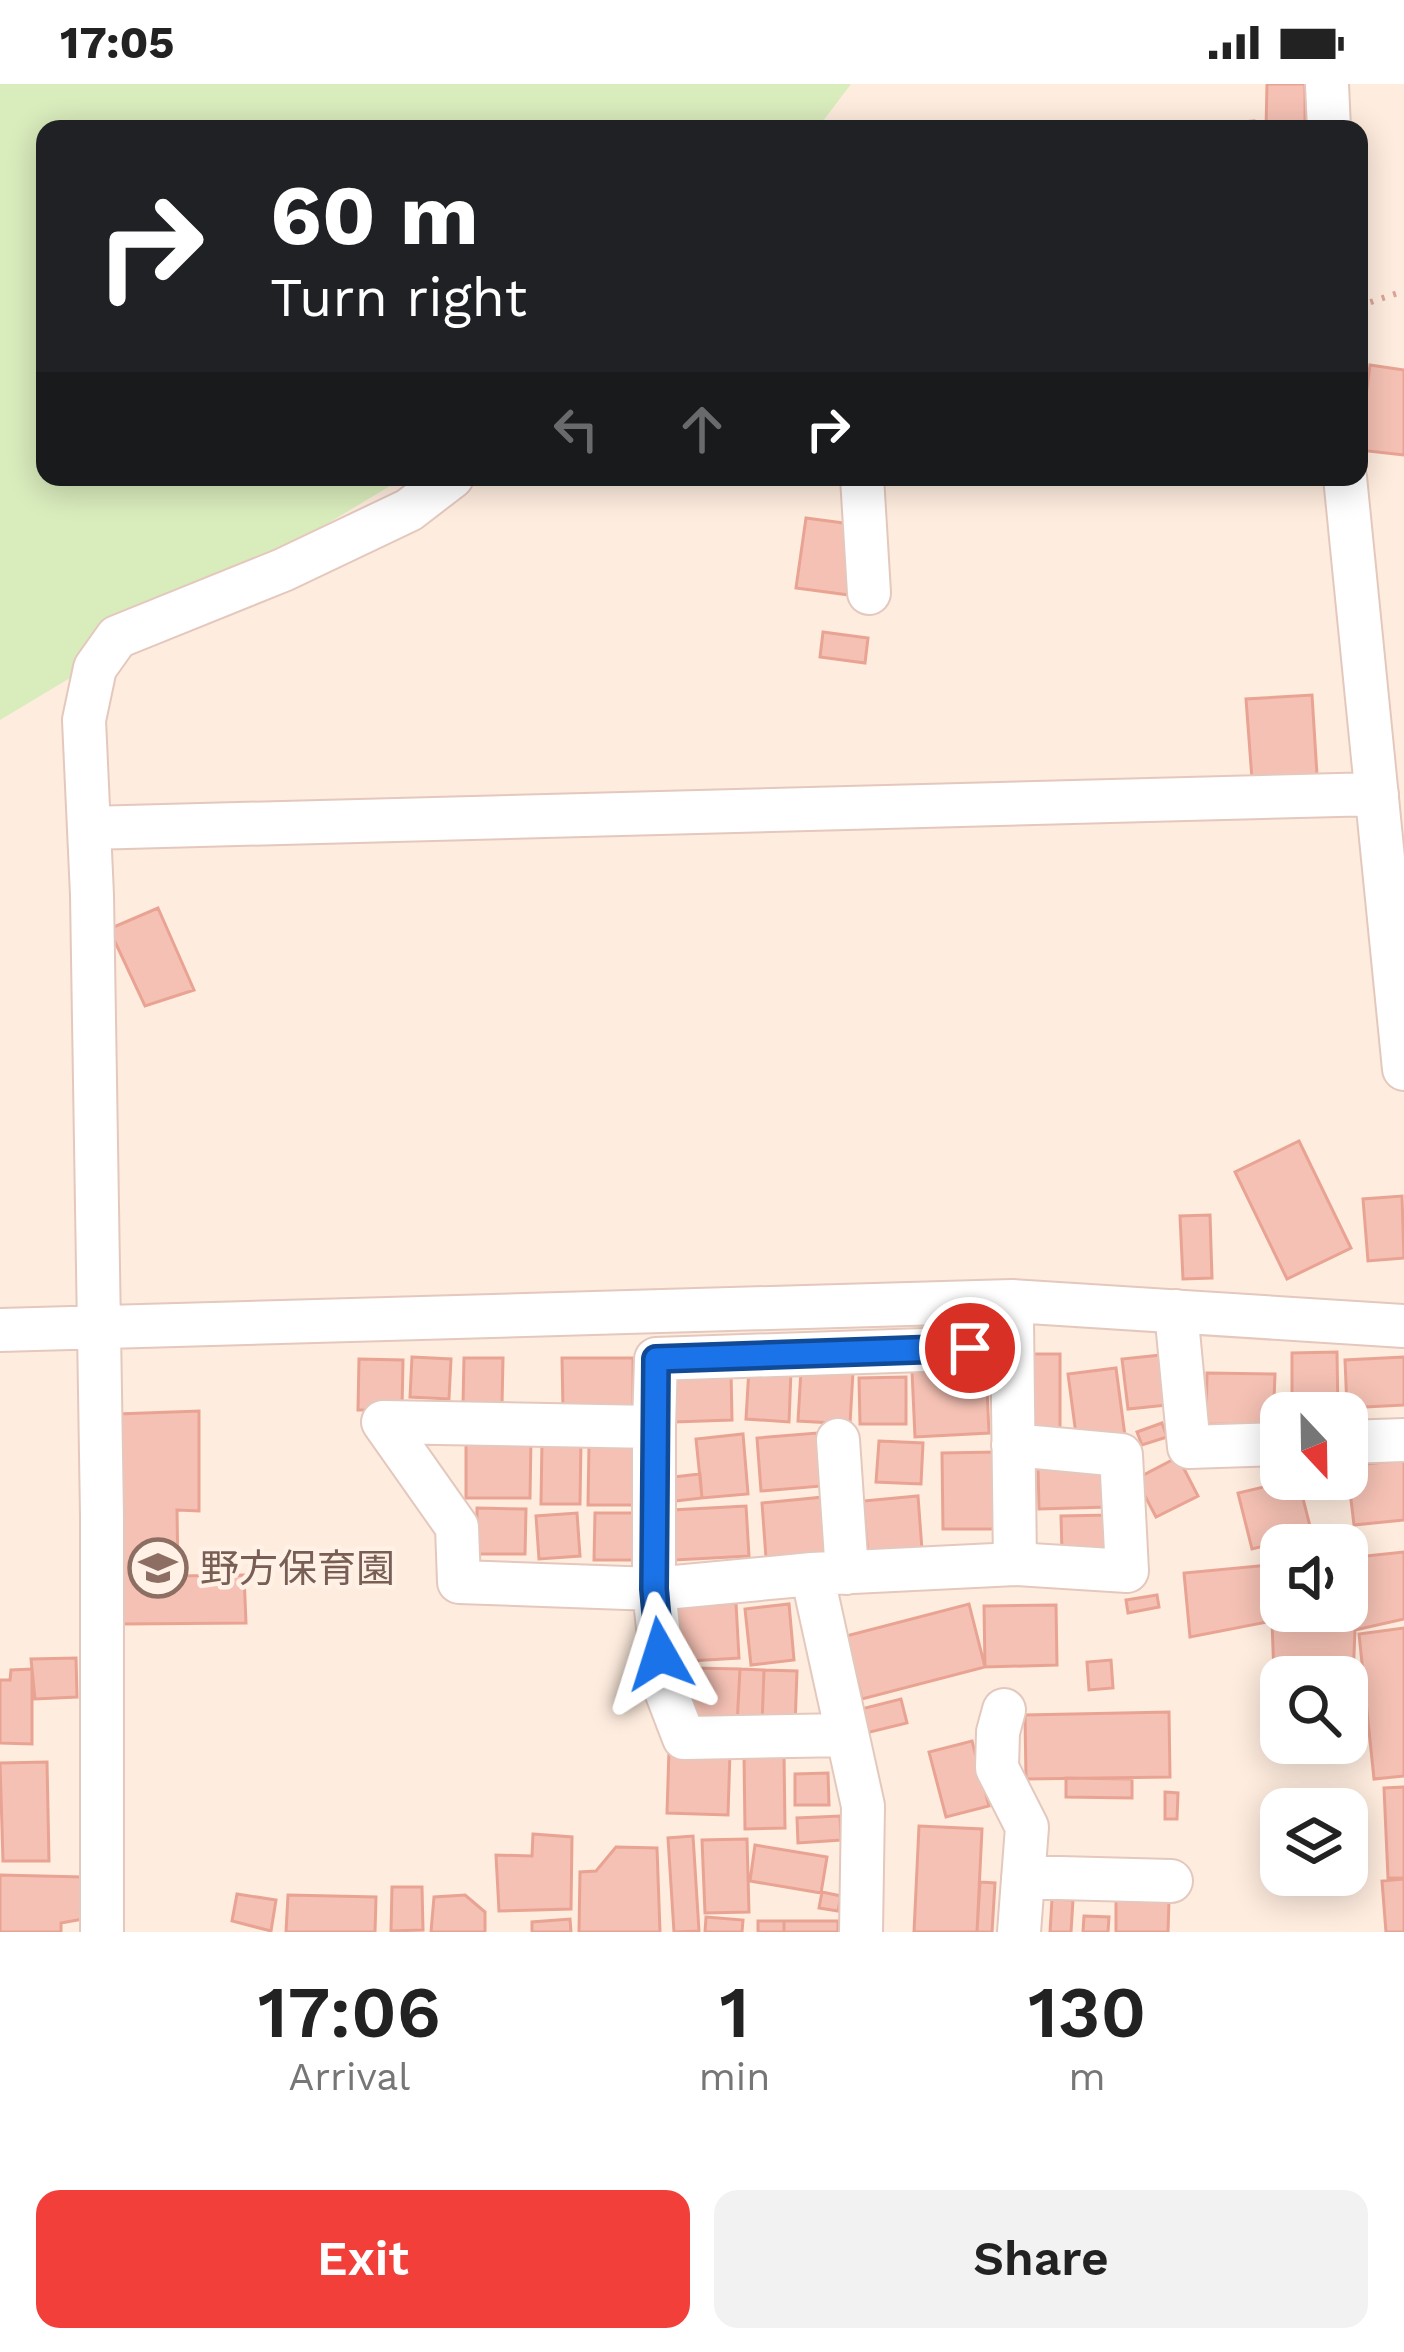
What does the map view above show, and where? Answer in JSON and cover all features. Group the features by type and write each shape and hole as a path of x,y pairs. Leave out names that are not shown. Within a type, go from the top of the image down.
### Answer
{"street":[{"path":"1328,84 1329,120"},
{"path":"102,1932 99,1327 84,720 95,668 117,637 284,570 409,510 440,486"},
{"path":"862,486 868,593"},
{"path":"1346,486 1377,794 1393,839 1404,1070"},
{"path":"88,828 1377,794"},
{"path":"1012,1301 1016,1564"},
{"path":"0,1330 1012,1301 1404,1326"},
{"path":"1176,1311 1190,1448 1260,1445"},
{"path":"847,1735 684,1738 664,1686 654,1589 656,1359 1012,1347"},
{"path":"654,1427 383,1422 458,1527 459,1582 654,1589 1016,1564 1127,1570 1121,1455 1013,1445"},
{"path":"838,1439 829,1574 847,1735 862,1806 861,1932"},
{"path":"1368,1441 1404,1440"},
{"path":"1004,1710 997,1768 1027,1827 1018,1932"},
{"path":"1023,1877 1171,1881"}],"path":[{"path":"1368,302 1404,291"}],"green space":[{"path":"0,84 851,84 824,120 36,120 36,486 390,486 0,720"}],"building":[{"path":"1267,84 1305,84 1305,120 1266,120"},
{"path":"1370,365 1404,370 1404,455 1368,451"},
{"path":"806,518 859,525 849,595 796,588"},
{"path":"823,632 868,638 865,663 820,657"},
{"path":"1312,695 1317,775 1252,779 1246,699"},
{"path":"158,908 194,990 145,1006 109,929"},
{"path":"1299,1141 1351,1248 1287,1279 1235,1172"},
{"path":"1402,1196 1404,1258 1368,1261 1363,1199"},
{"path":"1210,1215 1212,1278 1183,1279 1180,1216"},
{"path":"1337,1352 1338,1392 1292,1392 1292,1353"},
{"path":"1027,1354 1060,1354 1060,1433 1026,1433"},
{"path":"1171,1354 1177,1404 1128,1409 1122,1359"},
{"path":"412,1357 451,1359 449,1399 410,1397"},
{"path":"1404,1357 1404,1405 1368,1407 1368,1392 1346,1392 1345,1360"},
{"path":"464,1358 503,1358 502,1405 463,1404"},
{"path":"562,1358 633,1358 633,1409 563,1409"},
{"path":"359,1359 403,1360 402,1410 358,1410"},
{"path":"986,1367 989,1433 915,1437 912,1371"},
{"path":"749,1368 791,1371 789,1422 746,1419"},
{"path":"1116,1368 1125,1436 1077,1442 1068,1374"},
{"path":"801,1370 853,1372 850,1424 798,1421"},
{"path":"731,1372 732,1420 674,1422 672,1375"},
{"path":"1207,1373 1275,1374 1274,1392 1260,1392 1260,1425 1206,1424"},
{"path":"906,1377 906,1424 860,1424 859,1378"},
{"path":"199,1411 199,1511 177,1510 178,1576 244,1575 246,1623 123,1624 118,1414"},
{"path":"1162,1423 1167,1437 1142,1445 1137,1432"},
{"path":"817,1433 822,1486 761,1491 757,1438"},
{"path":"743,1434 748,1494 702,1498 696,1439"},
{"path":"466,1437 531,1437 530,1498 466,1498"},
{"path":"542,1441 581,1441 580,1504 541,1504"},
{"path":"879,1441 923,1443 921,1484 876,1482"},
{"path":"589,1445 638,1445 638,1505 588,1505"},
{"path":"997,1452 998,1529 943,1529 942,1453"},
{"path":"1178,1457 1198,1496 1156,1517 1136,1479"},
{"path":"1404,1460 1404,1520 1354,1524 1351,1500 1368,1500 1368,1464"},
{"path":"1107,1466 1108,1507 1039,1509 1038,1468"},
{"path":"700,1474 702,1498 675,1501 673,1477"},
{"path":"1260,1488 1260,1500 1303,1500 1309,1524 1260,1524 1260,1547 1252,1549 1238,1493"},
{"path":"918,1496 922,1550 868,1555 863,1501"},
{"path":"824,1497 829,1553 766,1558 762,1503"},
{"path":"746,1506 749,1556 675,1560 672,1510"},
{"path":"477,1508 526,1509 525,1554 477,1554"},
{"path":"577,1513 580,1556 539,1559 536,1516"},
{"path":"595,1513 633,1513 633,1560 594,1560"},
{"path":"1110,1515 1111,1551 1062,1552 1061,1516"},
{"path":"1404,1552 1404,1619 1368,1627 1368,1556"},
{"path":"1260,1566 1260,1623 1190,1637 1184,1573"},
{"path":"1157,1595 1159,1607 1128,1613 1126,1600"},
{"path":"736,1603 739,1658 674,1662 672,1607"},
{"path":"789,1604 794,1660 751,1665 745,1609"},
{"path":"969,1604 985,1667 862,1699 846,1636"},
{"path":"1056,1605 1057,1665 985,1667 984,1606"},
{"path":"1404,1628 1404,1776 1374,1779 1368,1656 1361,1656 1359,1634"},
{"path":"1272,1632 1355,1632 1354,1656 1273,1656"},
{"path":"76,1658 77,1697 35,1699 31,1659"},
{"path":"1111,1660 1113,1688 1089,1690 1087,1662"},
{"path":"691,1668 740,1669 737,1725 689,1723"},
{"path":"32,1669 32,1744 0,1743 0,1680 10,1680 11,1670"},
{"path":"740,1669 764,1670 762,1725 737,1725"},
{"path":"764,1670 797,1671 795,1726 762,1725"},
{"path":"901,1699 907,1723 866,1733 861,1709"},
{"path":"1169,1712 1170,1777 1026,1779 1025,1715"},
{"path":"972,1741 989,1806 946,1817 929,1752"},
{"path":"669,1750 730,1752 728,1815 667,1813"},
{"path":"744,1755 784,1755 785,1828 745,1829"},
{"path":"47,1762 49,1861 3,1861 0,1763"},
{"path":"828,1773 829,1805 795,1805 795,1774"},
{"path":"1066,1778 1132,1779 1132,1798 1066,1797"},
{"path":"1404,1787 1404,1878 1388,1878 1384,1788"},
{"path":"1165,1792 1178,1793 1177,1819 1165,1819"},
{"path":"840,1816 841,1840 798,1843 797,1818"},
{"path":"919,1826 982,1829 977,1932 914,1932"},
{"path":"533,1834 572,1837 571,1909 499,1911 496,1855 532,1856"},
{"path":"693,1836 699,1931 674,1932 668,1838"},
{"path":"747,1839 749,1912 705,1913 702,1840"},
{"path":"755,1845 827,1857 821,1893 750,1881"},
{"path":"616,1847 657,1848 660,1932 579,1932 580,1872 596,1871"},
{"path":"0,1875 82,1877 83,1919 61,1923 61,1932 0,1932"},
{"path":"1404,1879 1404,1932 1386,1932 1382,1881"},
{"path":"980,1882 995,1883 992,1932 977,1932"},
{"path":"392,1887 422,1887 423,1930 391,1931"},
{"path":"822,1892 841,1896 838,1911 819,1908"},
{"path":"237,1894 276,1900 271,1931 232,1921"},
{"path":"288,1895 376,1897 375,1932 286,1932"},
{"path":"465,1895 485,1912 485,1932 431,1932 434,1897"},
{"path":"1052,1899 1073,1900 1071,1932 1050,1932"},
{"path":"1116,1899 1169,1900 1168,1932 1116,1932"},
{"path":"1084,1916 1109,1917 1108,1932 1083,1932"},
{"path":"706,1917 743,1920 742,1932 705,1932"},
{"path":"570,1919 571,1932 532,1932 532,1922"},
{"path":"758,1921 784,1921 784,1932 758,1932"},
{"path":"784,1921 838,1921 838,1932 784,1932"}],"place":[{"name":"野方保育園","path":"158,1568"}],"route":[{"path":"660,1654 654,1589 656,1359 970,1348"}]}
